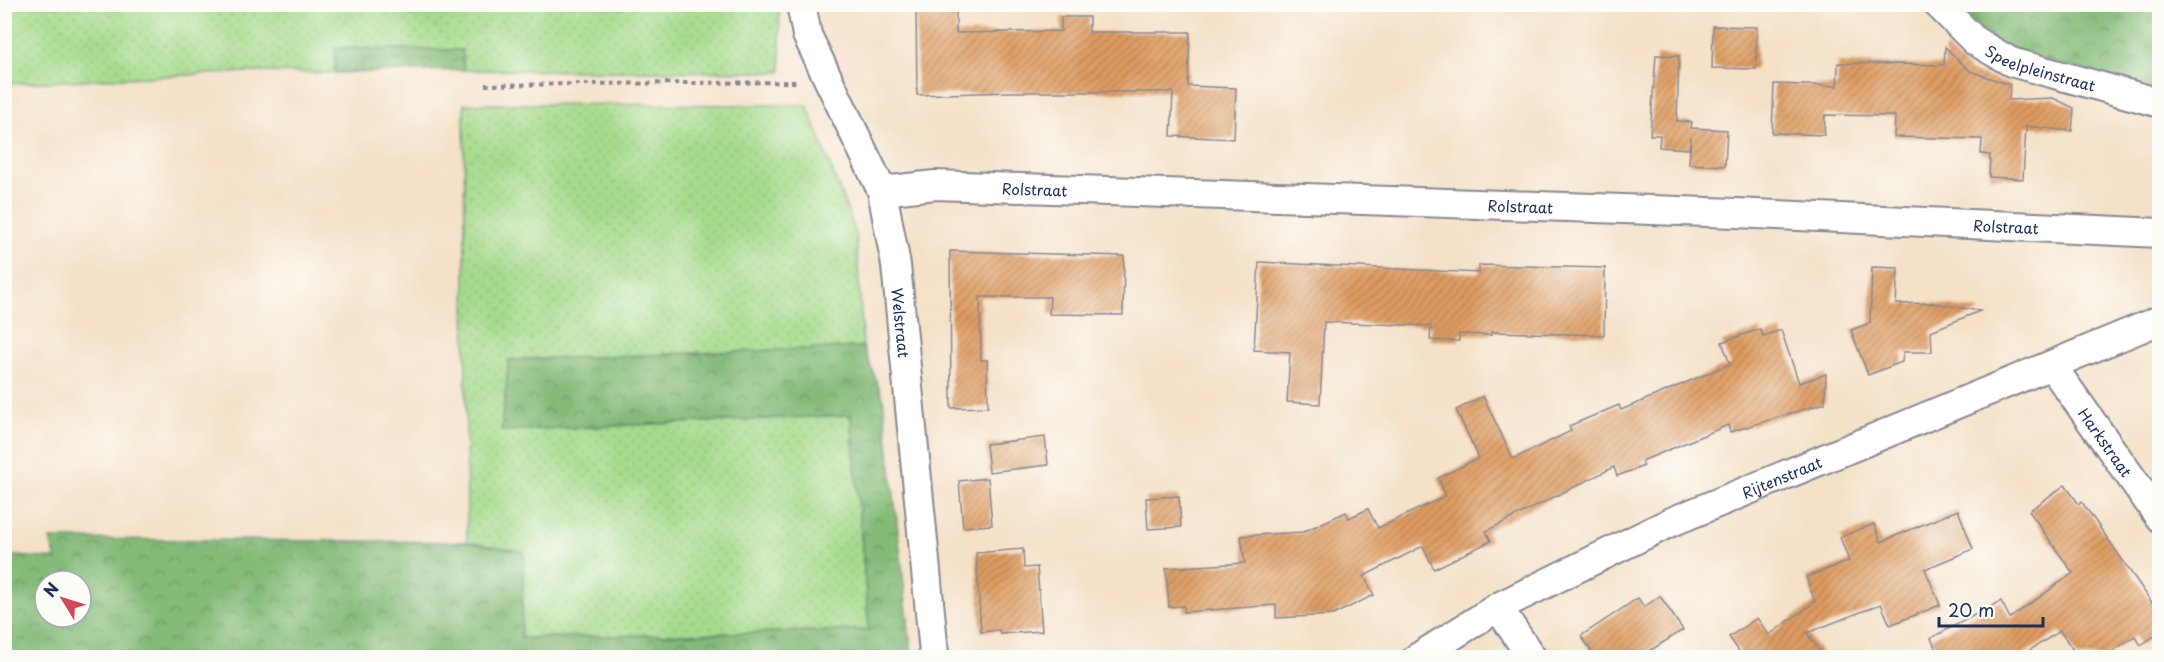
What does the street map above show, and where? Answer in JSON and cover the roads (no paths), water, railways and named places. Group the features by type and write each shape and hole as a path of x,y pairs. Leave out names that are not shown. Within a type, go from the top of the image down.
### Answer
{"street":[{"name":"Welstraat","path":"801,4 807,35 882,192 896,265 936,657"},
{"name":"Speelpleinstraat","path":"1938,4 1975,41 2011,62 2160,103"},
{"name":"Rolstraat","path":"882,192 935,185 1736,213 2160,233"},
{"name":"Rijtenstraat","path":"1417,657 1498,607 1669,523 2160,320"},
{"name":"Harkstraat","path":"2052,366 2160,518"},
{"path":"1498,607 1532,657"}]}
